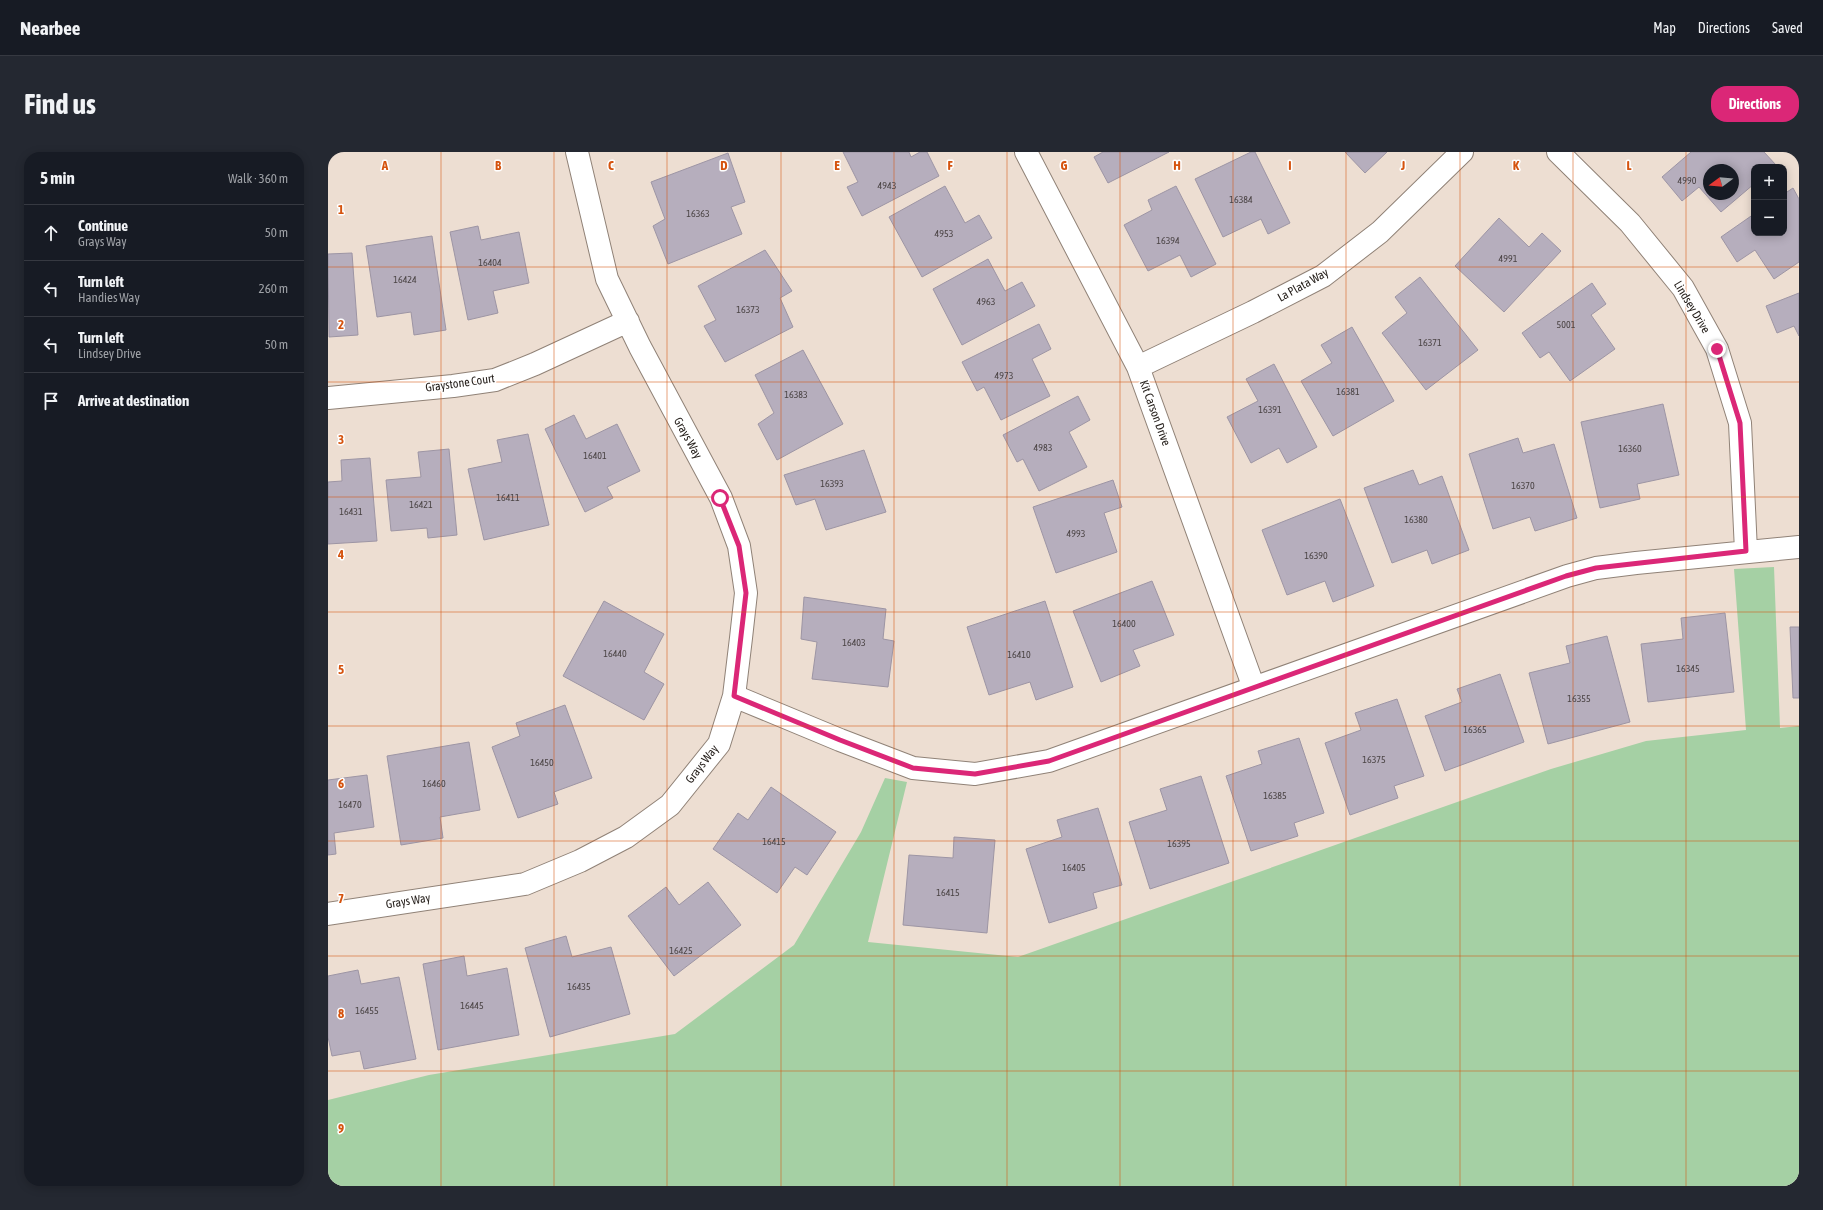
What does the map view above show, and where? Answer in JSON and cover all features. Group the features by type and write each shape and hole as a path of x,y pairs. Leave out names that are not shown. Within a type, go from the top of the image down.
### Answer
{"street":[{"name":"Grays Way","path":"328,914 525,884 580,861 626,837 670,805 718,744 734,696 746,593 739,546 720,498 640,347 607,279 577,152"},
{"name":"Kit Carson Drive","path":"1026,152 1138,367 1254,688"},
{"name":"La Plata Way","path":"1138,367 1253,312 1323,276 1380,232 1462,152"},
{"name":"Lindsey Drive","path":"1558,152 1630,223 1678,282 1717,349 1740,423 1746,551"},
{"name":"Graystone Court","path":"328,398 453,386 495,380 535,364 628,321"},
{"path":"734,696 840,740 913,768 975,774 1049,761 1566,576 1596,568 1746,551 1799,547"}],"green space":[{"path":"1774,567 1780,728 1799,726 1799,1186 328,1186 328,1100 429,1075 675,1034 794,945 861,832 885,778 907,782 868,942 1018,957 1551,769 1646,741 1746,730 1734,569"}],"building":[{"path":"843,152 909,152 911,157 920,152 927,152 939,176 862,216 847,187 858,182"},
{"path":"1103,152 1169,152 1108,183 1094,157"},
{"path":"1251,152 1255,152 1290,223 1268,234 1261,219 1223,237 1195,179"},
{"path":"1345,152 1387,152 1365,173"},
{"path":"1691,152 1764,152 1775,164 1751,164 1751,187 1739,197 1739,164 1703,164 1703,192 1699,187 1682,201 1662,177"},
{"path":"728,153 745,202 731,207 742,234 668,264 653,226 665,219 651,182"},
{"path":"945,186 965,223 979,215 992,238 922,277 889,217"},
{"path":"1176,186 1216,264 1191,277 1180,255 1148,271 1124,225 1152,210 1148,200"},
{"path":"1793,188 1799,199 1799,262 1774,279 1755,250 1737,262 1721,237 1751,216 1751,236 1787,236 1787,192"},
{"path":"1710,200 1735,200 1721,212"},
{"path":"1499,218 1529,247 1542,233 1561,251 1504,312 1455,266"},
{"path":"478,226 481,240 519,232 529,283 493,291 498,313 468,320 450,232"},
{"path":"432,236 446,330 414,335 411,312 377,317 366,246"},
{"path":"765,250 792,291 780,298 793,327 725,362 704,326 716,320 698,286"},
{"path":"352,253 358,335 329,337 328,254"},
{"path":"988,259 1005,291 1022,282 1035,306 962,345 933,289"},
{"path":"1420,277 1478,350 1426,390 1382,333 1407,313 1395,297"},
{"path":"1592,283 1606,304 1591,315 1615,349 1570,381 1549,352 1540,358 1522,333"},
{"path":"1799,293 1799,336 1794,326 1777,333 1766,306"},
{"path":"1039,324 1051,349 1032,359 1050,396 1001,420 984,387 977,391 962,362"},
{"path":"1352,327 1394,401 1333,436 1301,381 1332,363 1321,345"},
{"path":"803,350 843,424 777,460 758,424 774,413 755,375"},
{"path":"1274,364 1317,447 1287,463 1279,448 1251,463 1227,417 1258,401 1246,379"},
{"path":"1078,396 1090,420 1069,432 1087,467 1039,491 1023,459 1017,462 1003,435"},
{"path":"1663,404 1679,475 1637,484 1640,499 1600,508 1581,422"},
{"path":"574,415 586,439 617,424 640,471 607,487 613,498 585,512 545,429"},
{"path":"528,434 549,525 484,540 468,469 502,462 497,440"},
{"path":"1518,438 1523,453 1554,444 1577,518 1535,531 1530,517 1493,529 1469,454"},
{"path":"449,449 457,535 428,538 427,528 391,531 386,480 421,477 418,452"},
{"path":"864,450 886,512 826,530 815,499 796,505 784,475"},
{"path":"370,458 377,541 328,544 328,482 342,481 341,460"},
{"path":"1413,470 1419,485 1442,476 1469,550 1432,564 1427,550 1392,563 1364,488"},
{"path":"1113,480 1122,507 1104,513 1117,552 1056,573 1033,507"},
{"path":"1340,499 1374,586 1333,602 1325,581 1287,595 1262,530"},
{"path":"1152,581 1174,635 1133,650 1140,666 1101,682 1073,611"},
{"path":"804,597 886,609 883,639 894,641 888,687 812,679 817,642 801,639"},
{"path":"604,601 664,634 644,672 664,684 644,720 563,676"},
{"path":"1045,601 1073,687 1036,700 1030,682 989,695 967,627"},
{"path":"1725,613 1734,692 1648,702 1641,644 1683,639 1681,618"},
{"path":"1790,627 1799,627 1799,698 1793,698"},
{"path":"1607,636 1630,722 1548,744 1529,673 1570,663 1566,646"},
{"path":"1500,674 1524,742 1445,771 1425,716 1462,702 1457,689"},
{"path":"1397,699 1424,776 1394,786 1398,798 1350,815 1325,743 1361,730 1355,713"},
{"path":"565,705 592,778 554,792 558,804 518,818 492,747 520,736 516,723"},
{"path":"1299,738 1324,813 1294,823 1298,836 1251,851 1226,776 1262,764 1258,751"},
{"path":"469,742 480,810 440,817 443,838 401,845 387,756"},
{"path":"367,775 374,827 334,833 336,854 328,855 328,780"},
{"path":"1201,776 1229,863 1150,889 1129,822 1167,810 1160,789"},
{"path":"771,787 836,832 807,875 795,867 777,893 713,849 738,813 748,820"},
{"path":"1098,808 1122,885 1093,893 1097,908 1049,923 1026,849 1062,837 1057,820"},
{"path":"954,837 995,840 987,933 903,925 909,855 953,858"},
{"path":"708,882 741,925 674,976 628,916 666,887 679,905"},
{"path":"566,936 572,957 611,947 630,1014 550,1037 525,948"},
{"path":"464,956 467,976 507,968 519,1035 438,1050 423,964"},
{"path":"358,970 361,984 399,977 416,1059 364,1069 360,1051 332,1056 328,1037 328,976"}],"route":[{"path":"720,498 739,546 746,593 734,696 840,740 913,768 975,774 1049,761 1566,576 1596,568 1746,551 1740,423 1717,349"}]}
